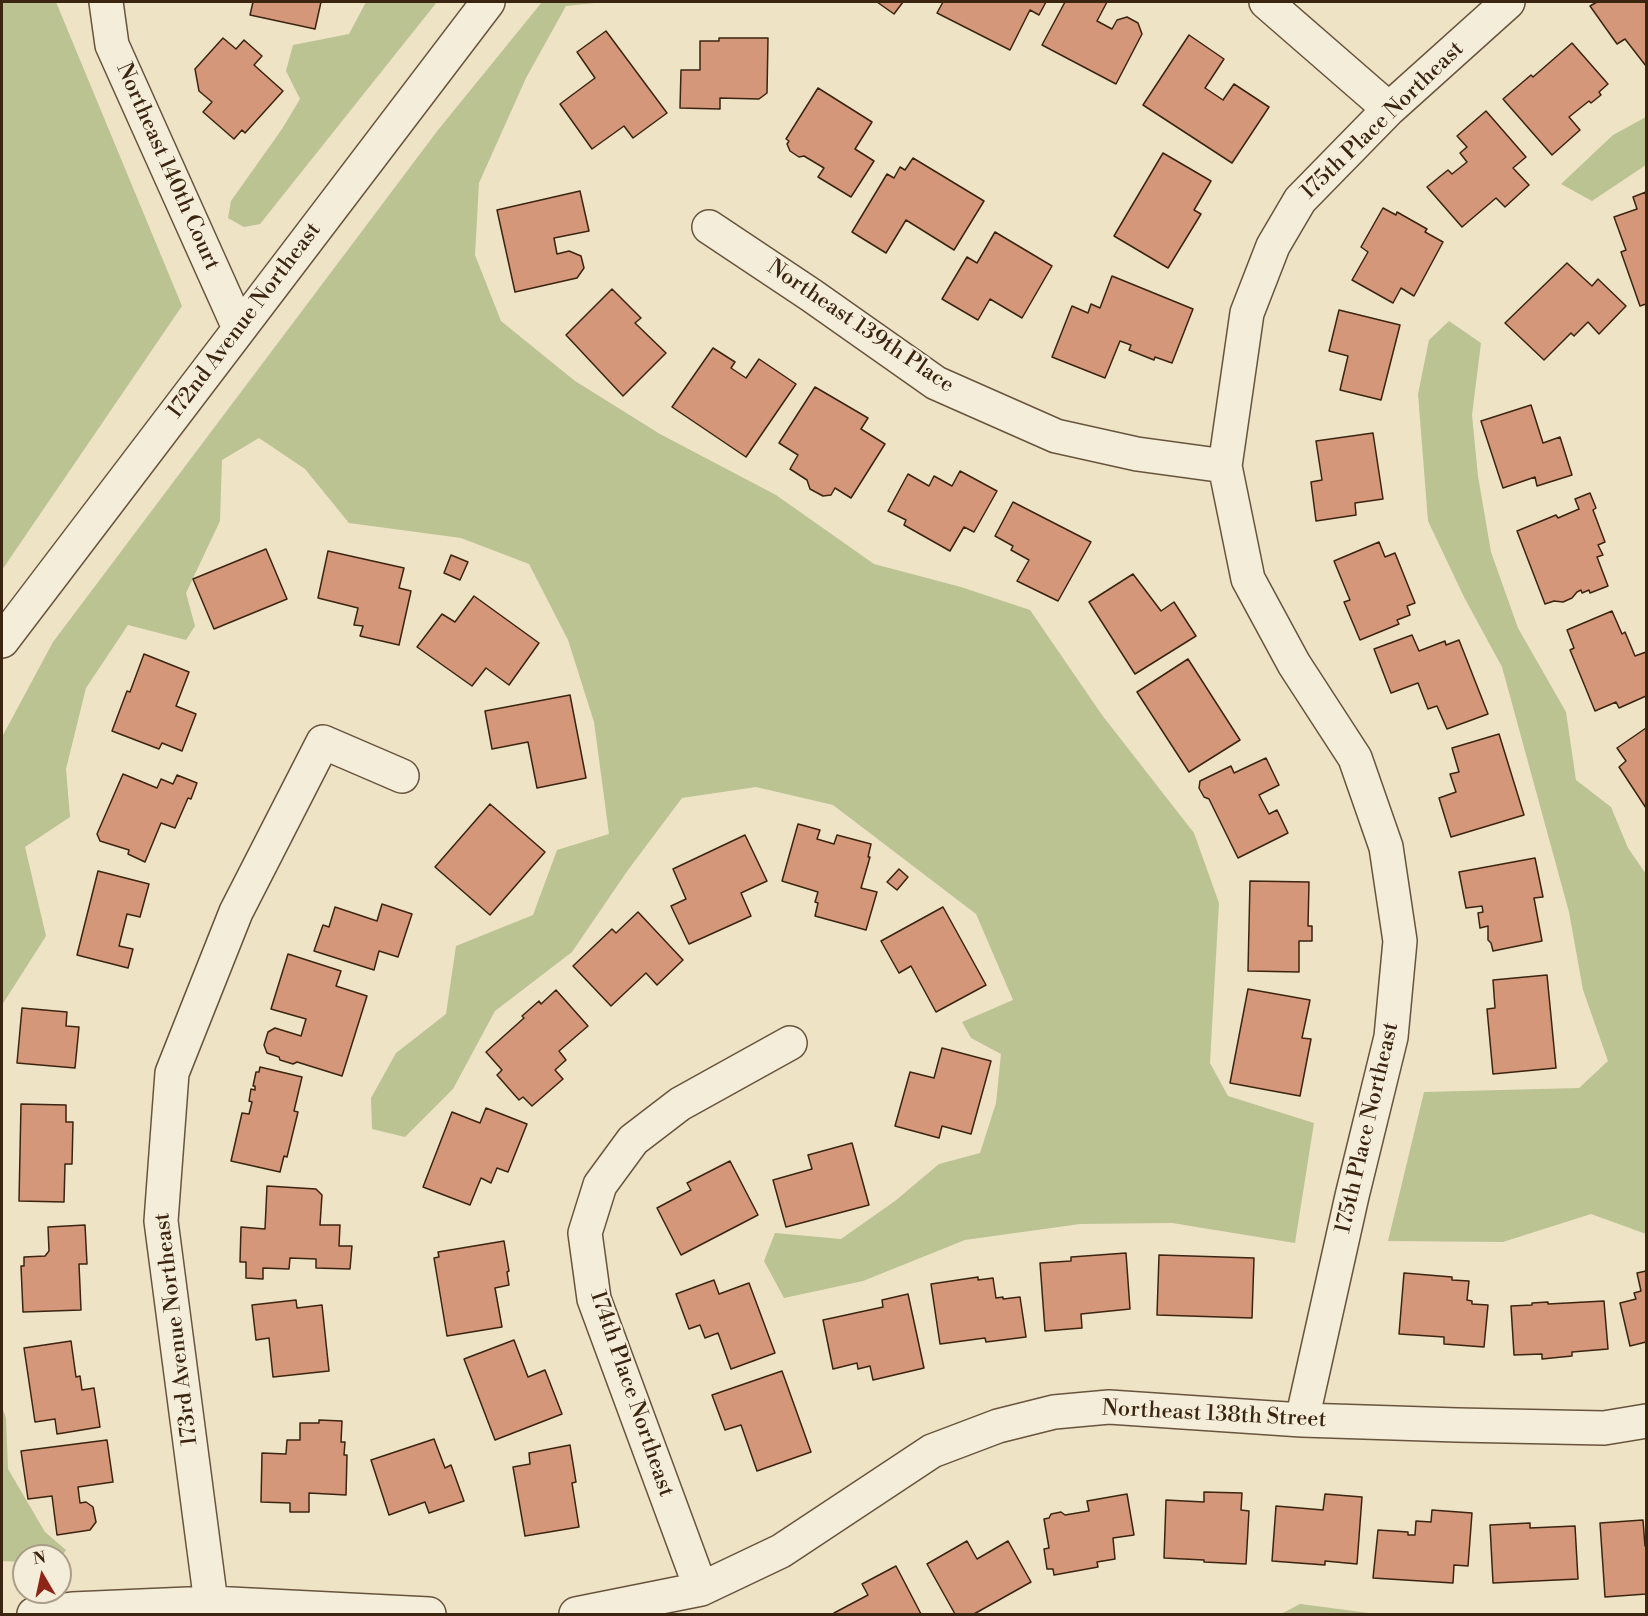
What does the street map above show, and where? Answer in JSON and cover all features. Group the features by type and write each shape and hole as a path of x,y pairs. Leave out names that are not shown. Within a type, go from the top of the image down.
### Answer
{"street":[{"name":"Northeast 140th Court","path":"106,2 112,45 239,328"},
{"name":"172nd Avenue Northeast","path":"2,641 488,2"},
{"path":"1266,2 1389,109"},
{"name":"175th Place Northeast","path":"1302,1420 1352,1196 1391,1036 1400,941 1386,847 1355,758 1294,664 1248,579 1225,466 1246,313 1273,246 1300,200 1389,109 1508,2"},
{"name":"Northeast 139th Place","path":"709,227 936,383 1056,436 1137,454 1225,466"},
{"name":"173rd Avenue Northeast","path":"211,1603 161,1221 172,1072 236,912 323,742 402,776"},
{"name":"174th Place Northeast","path":"701,1589 594,1299 585,1233 600,1185 633,1140 680,1104 790,1042"},
{"name":"Northeast 138th Street","path":"576,1614 701,1589 781,1551 932,1451 998,1426 1054,1413 1109,1407 1302,1420 1604,1428 1647,1421"},
{"path":"34,1614 211,1603 429,1614"}],"green space":[{"path":"2,2 56,2 182,306 2,570"},
{"path":"366,2 437,2 260,224 244,227 228,218 231,201 282,129 300,99 286,71 293,45 349,34"},
{"path":"542,2 604,2 566,6 526,78 479,183 475,255 501,321 575,381 660,434 776,495 874,564 961,587 1030,610 1102,715 1194,833 1219,903 1210,1063 1228,1096 1314,1123 1295,1243 1172,1223 1080,1224 965,1240 863,1281 784,1298 764,1261 775,1233 841,1239 895,1201 939,1164 980,1153 996,1103 1001,1054 971,1038 962,1022 1013,1000 976,914 833,805 756,787 682,798 628,870 572,952 495,1011 453,1089 405,1137 372,1129 371,1098 396,1053 446,1014 456,946 533,915 557,850 609,834 594,722 568,640 529,564 461,538 349,523 305,469 259,438 222,460 220,521 186,593 195,626 186,640 128,625 86,688 66,769 70,817 25,847 46,936 2,1005 2,737 53,642 438,130"},
{"path":"1646,117 1646,165 1592,201 1561,184 1613,135"},
{"path":"1449,321 1481,343 1472,415 1478,476 1491,552 1518,628 1566,712 1576,780 1611,807 1628,848 1646,874 1646,1234 1591,1214 1503,1242 1388,1241 1424,1092 1579,1088 1608,1061 1583,990 1569,912 1502,667 1464,597 1428,521 1418,394 1429,340"},
{"path":"2,1407 6,1418 8,1469 45,1532 59,1544 12,1544 12,1561 2,1561"},
{"path":"1301,1604 1376,1614 1281,1614"}],"building":[{"path":"253,2 321,2 315,29 250,15"},
{"path":"877,2 903,2 894,14"},
{"path":"943,2 1046,2 1039,15 1030,10 1010,50 937,13"},
{"path":"1065,2 1107,2 1097,21 1112,29 1117,20 1127,17 1138,23 1142,34 1116,84 1042,45"},
{"path":"1597,2 1646,2 1646,66 1625,39 1617,44 1590,6"},
{"path":"606,31 667,113 633,138 624,126 592,149 560,104 595,78 577,52"},
{"path":"1189,35 1224,59 1205,88 1223,100 1234,84 1269,107 1232,163 1143,105"},
{"path":"223,38 236,49 244,40 262,56 254,65 283,91 245,133 242,130 234,139 203,112 212,102 199,91 195,69"},
{"path":"719,38 768,38 767,93 759,99 720,98 720,109 680,108 681,70 700,70 700,41 719,41"},
{"path":"1572,43 1608,84 1599,92 1601,95 1591,103 1589,101 1569,117 1580,130 1552,155 1503,99 1531,75 1533,77"},
{"path":"818,88 872,122 855,149 874,161 851,197 818,177 824,168 804,156 799,157 790,151 787,144 789,141 786,139"},
{"path":"1486,111 1526,157 1513,168 1529,185 1505,207 1496,198 1462,227 1427,187 1448,170 1452,174 1467,162 1460,153 1467,147 1457,136"},
{"path":"1163,153 1211,181 1194,210 1201,214 1168,268 1114,236"},
{"path":"913,158 984,201 954,250 906,220 886,253 852,232 887,174 894,178 900,167 905,170"},
{"path":"580,191 589,231 554,238 557,254 569,251 581,256 584,268 577,278 515,292 497,210"},
{"path":"1646,192 1646,304 1640,306 1621,252 1626,250 1614,217 1637,209 1633,197"},
{"path":"1383,208 1396,215 1397,212 1427,229 1425,232 1443,242 1414,296 1401,288 1393,303 1352,280 1368,252 1361,247"},
{"path":"995,232 1052,266 1022,318 990,299 978,320 942,299 967,257 977,263"},
{"path":"1567,263 1592,286 1598,279 1626,306 1599,334 1588,322 1574,336 1571,333 1544,360 1505,323"},
{"path":"1112,276 1193,309 1172,363 1155,357 1154,360 1129,350 1131,345 1120,341 1105,378 1052,357 1072,306 1088,313 1091,304 1100,308"},
{"path":"612,289 641,318 635,323 666,353 623,396 566,335"},
{"path":"1339,310 1400,325 1381,400 1340,390 1348,356 1329,351"},
{"path":"713,348 735,362 731,368 746,378 759,359 796,384 746,457 672,407"},
{"path":"815,387 868,418 861,429 885,444 851,498 835,488 831,495 823,496 810,489 807,480 790,469 798,455 779,443"},
{"path":"1531,405 1543,443 1560,437 1572,475 1537,486 1535,477 1503,488 1481,421"},
{"path":"1373,433 1383,499 1355,503 1356,515 1316,521 1311,482 1322,480 1316,441"},
{"path":"960,471 997,491 974,532 964,527 950,551 904,525 906,520 888,511 908,474 929,486 934,476 952,486"},
{"path":"1590,493 1596,508 1593,510 1605,542 1598,545 1603,555 1597,557 1608,586 1590,593 1589,590 1582,593 1581,590 1563,602 1554,601 1545,604 1517,531 1556,515 1558,518 1579,509 1575,499"},
{"path":"1013,502 1091,542 1058,601 1017,581 1029,560 1011,550 1013,546 995,536"},
{"path":"1379,542 1385,557 1395,553 1415,603 1407,606 1410,615 1397,620 1399,624 1360,640 1344,602 1350,600 1334,561"},
{"path":"266,549 287,599 214,629 193,579"},
{"path":"328,551 404,568 399,588 411,591 399,645 360,636 363,626 354,625 358,608 318,598"},
{"path":"451,555 468,562 460,580 444,573"},
{"path":"1133,574 1161,611 1174,602 1196,636 1135,674 1089,602"},
{"path":"474,596 539,643 509,685 486,668 472,686 417,647 442,614 455,622"},
{"path":"1612,611 1622,634 1625,632 1635,656 1646,652 1646,696 1619,708 1616,702 1595,711 1570,650 1574,648 1567,630"},
{"path":"1412,635 1419,651 1445,641 1446,645 1459,640 1488,714 1447,729 1437,706 1428,709 1418,683 1391,693 1374,649"},
{"path":"144,654 189,672 176,706 196,714 182,751 162,743 159,749 112,731"},
{"path":"1188,659 1240,740 1189,772 1137,692"},
{"path":"570,695 586,778 537,788 528,742 492,749 485,711"},
{"path":"1646,728 1646,808 1619,767 1626,761 1617,748"},
{"path":"1499,734 1524,815 1451,837 1439,798 1456,792 1450,774 1459,772 1452,748"},
{"path":"1266,758 1279,785 1259,795 1269,814 1277,810 1288,833 1238,858 1209,799 1204,797 1199,788 1200,781 1231,766 1234,773"},
{"path":"123,774 157,788 161,779 173,784 177,775 197,783 175,828 161,823 145,862 128,854 129,850 100,841 97,834"},
{"path":"490,804 545,852 490,915 435,867"},
{"path":"798,824 820,830 817,839 834,844 837,835 871,844 868,857 870,857 861,888 877,892 866,930 815,916 818,892 782,881"},
{"path":"745,835 767,881 741,893 751,916 689,944 671,906 686,899 673,869"},
{"path":"1535,858 1543,897 1534,898 1542,941 1493,951 1488,940 1488,926 1480,928 1478,913 1483,912 1482,906 1466,908 1459,872"},
{"path":"899,869 908,877 897,890 887,882"},
{"path":"98,871 149,884 140,917 127,914 119,946 133,949 128,968 77,955"},
{"path":"1250,881 1309,882 1308,926 1312,926 1312,941 1299,941 1299,972 1248,971"},
{"path":"382,904 412,914 398,957 379,951 374,970 314,951 323,925 329,927 335,907 377,921"},
{"path":"943,907 986,985 936,1012 911,966 899,973 881,941"},
{"path":"638,912 683,960 657,985 646,973 611,1006 573,966 612,929 616,933"},
{"path":"288,954 341,971 336,986 367,996 342,1076 297,1062 293,1064 267,1053 264,1045 268,1032 275,1028 301,1036 306,1019 271,1009"},
{"path":"1547,975 1556,1068 1493,1074 1487,1009 1495,1008 1493,980"},
{"path":"1248,989 1310,1000 1302,1038 1311,1039 1300,1096 1230,1083"},
{"path":"556,990 588,1026 559,1051 566,1060 555,1070 563,1079 532,1106 523,1097 519,1100 497,1075 502,1070 486,1052 524,1018 522,1016 539,1001 541,1004"},
{"path":"22,1008 67,1012 66,1026 79,1027 75,1068 17,1063"},
{"path":"942,1048 991,1061 971,1134 942,1126 939,1138 895,1126 910,1072 934,1078"},
{"path":"260,1067 302,1077 294,1111 298,1112 287,1157 284,1156 280,1172 231,1161 242,1113 249,1114 252,1102 249,1101 251,1089 255,1090 253,1086 256,1072 259,1072"},
{"path":"21,1104 66,1105 66,1122 73,1122 72,1164 65,1164 64,1202 19,1201"},
{"path":"486,1108 527,1124 508,1172 497,1168 491,1183 481,1178 470,1205 423,1187 452,1112 480,1123"},
{"path":"852,1143 869,1205 786,1227 773,1180 812,1169 808,1155"},
{"path":"730,1161 758,1215 681,1255 657,1208 691,1190 687,1183"},
{"path":"267,1186 316,1189 322,1195 320,1225 340,1225 339,1246 352,1246 350,1269 316,1268 316,1259 290,1258 289,1269 263,1268 263,1279 246,1278 246,1262 240,1262 241,1227 265,1229"},
{"path":"85,1225 87,1264 79,1264 81,1310 23,1312 21,1266 24,1266 24,1257 45,1256 49,1251 48,1227"},
{"path":"504,1241 509,1285 495,1288 502,1327 447,1336 434,1258 439,1257 438,1252"},
{"path":"1126,1253 1130,1309 1081,1314 1082,1328 1045,1331 1040,1263 1071,1261 1071,1257"},
{"path":"1159,1255 1254,1258 1252,1318 1157,1315"},
{"path":"1646,1271 1646,1342 1630,1346 1620,1303 1636,1299 1634,1293 1641,1291 1637,1273"},
{"path":"1404,1273 1452,1277 1452,1280 1469,1281 1467,1300 1472,1301 1472,1304 1488,1305 1484,1347 1444,1344 1444,1337 1399,1334"},
{"path":"978,1277 978,1280 993,1278 996,1298 1020,1297 1026,1337 986,1342 985,1338 940,1344 931,1284"},
{"path":"714,1280 719,1294 749,1283 775,1353 731,1369 718,1333 705,1338 700,1325 689,1329 676,1294"},
{"path":"908,1294 924,1368 873,1380 870,1366 858,1369 857,1363 833,1369 823,1320 883,1307 882,1300"},
{"path":"296,1300 297,1308 322,1305 329,1371 273,1377 269,1338 256,1340 252,1305"},
{"path":"1604,1301 1608,1349 1572,1352 1572,1356 1542,1359 1542,1354 1514,1355 1511,1306 1548,1302 1548,1304"},
{"path":"514,1340 528,1377 545,1370 562,1414 495,1440 464,1359"},
{"path":"71,1341 76,1377 80,1376 82,1390 94,1388 100,1427 57,1434 55,1419 35,1422 24,1348"},
{"path":"782,1371 811,1452 757,1471 741,1425 725,1430 712,1395"},
{"path":"319,1420 342,1421 341,1442 345,1442 344,1455 347,1455 346,1495 309,1493 309,1512 290,1512 290,1503 261,1502 262,1453 286,1454 287,1440 300,1440 300,1423 319,1423"},
{"path":"434,1439 445,1468 451,1465 464,1501 429,1513 425,1502 389,1515 371,1460"},
{"path":"107,1440 113,1482 78,1487 80,1503 86,1502 93,1507 96,1522 90,1530 57,1535 52,1496 28,1499 21,1451"},
{"path":"570,1445 576,1482 572,1483 579,1527 525,1536 513,1467 530,1464 529,1453"},
{"path":"1204,1492 1242,1493 1241,1510 1249,1511 1246,1564 1164,1558 1166,1500 1204,1502"},
{"path":"1127,1494 1134,1535 1113,1538 1115,1559 1097,1562 1098,1567 1054,1575 1053,1569 1047,1569 1044,1549 1049,1548 1044,1519 1049,1518 1051,1514 1061,1512 1065,1515 1089,1511 1087,1501"},
{"path":"1325,1494 1362,1497 1357,1564 1325,1561 1325,1565 1272,1561 1276,1506 1323,1510"},
{"path":"1432,1510 1472,1513 1468,1566 1454,1565 1453,1583 1373,1578 1378,1530 1408,1532 1408,1535 1415,1535 1416,1521 1431,1522"},
{"path":"1643,1520 1646,1546 1646,1594 1605,1597 1600,1523"},
{"path":"1530,1523 1530,1528 1575,1526 1578,1579 1493,1583 1490,1525"},
{"path":"967,1541 977,1559 1008,1541 1031,1582 974,1614 955,1614 927,1564"},
{"path":"896,1566 921,1614 834,1613 868,1595 862,1584"}]}
